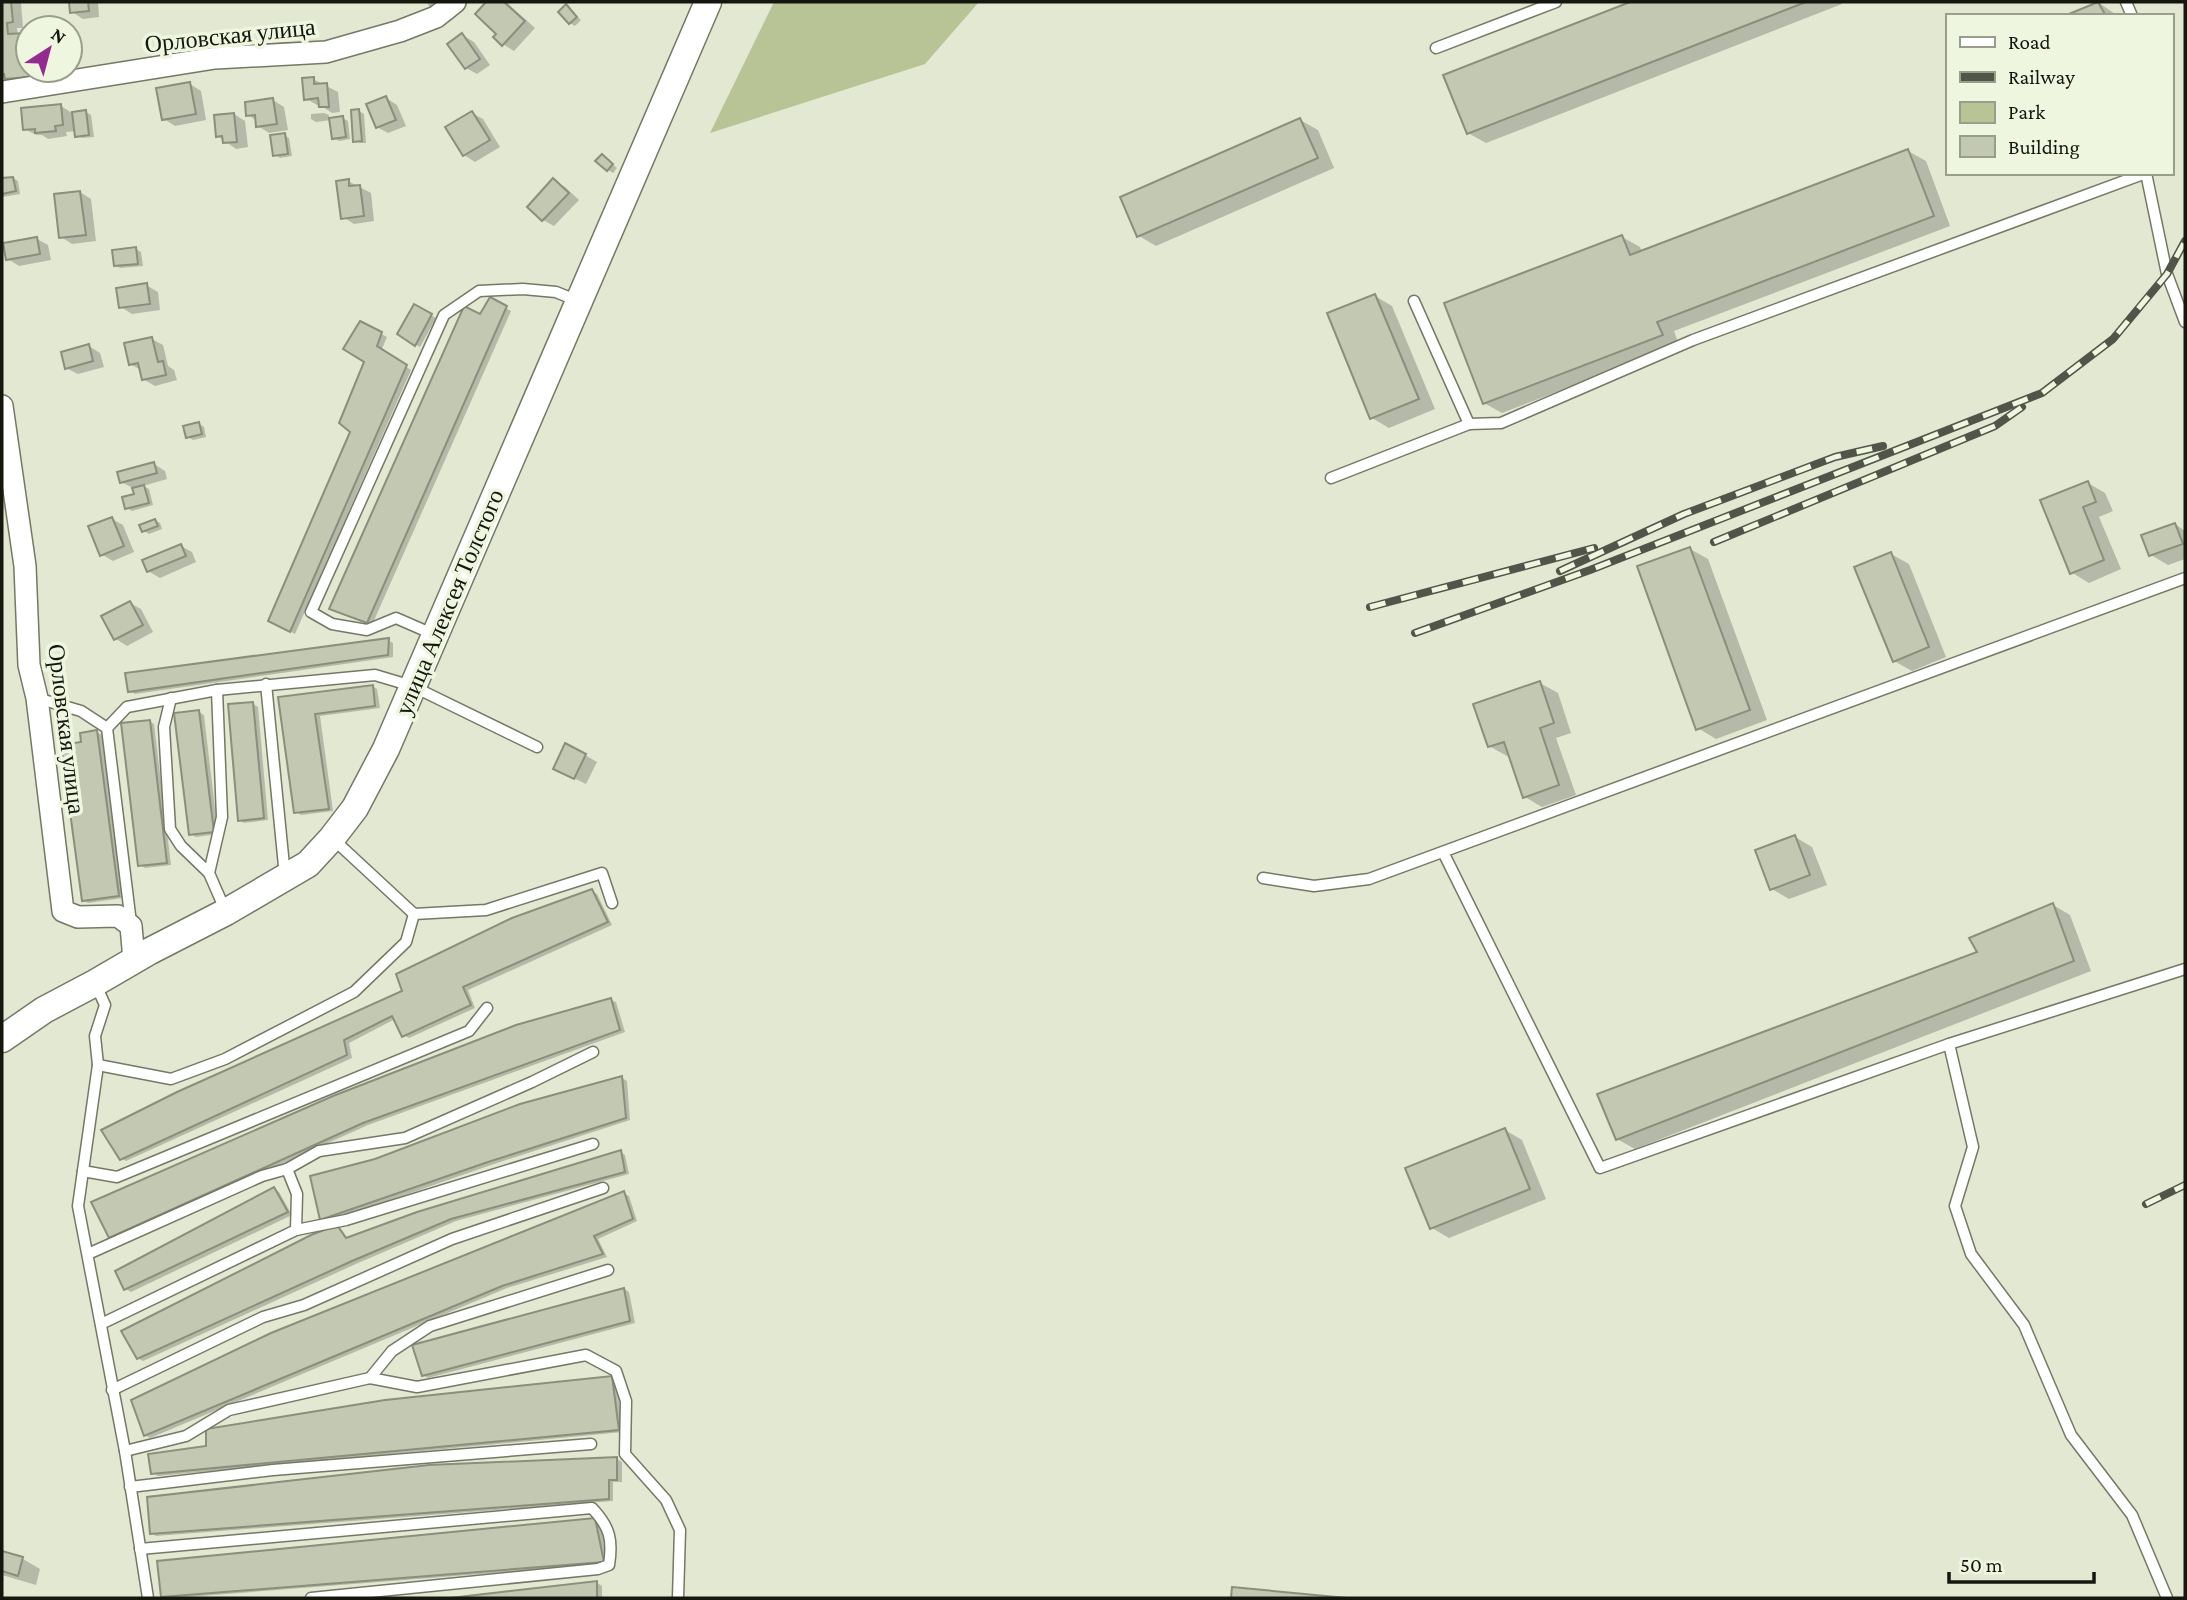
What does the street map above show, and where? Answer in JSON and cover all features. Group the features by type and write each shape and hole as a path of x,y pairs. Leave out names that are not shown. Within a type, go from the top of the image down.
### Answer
{"street":[{"name":"Орловская улица","path":"2,92 215,58 326,52 436,18 455,2"},
{"name":"улица Алексея Толстого","path":"2,1039 44,1010 226,912 308,864 355,808 386,749 708,2"},
{"name":"Орловская улица","path":"2,406 24,566 29,665 37,698 63,911 78,917 118,916 131,926"},
{"path":"131,926 134,960"}],"lane":[{"path":"1436,48 1556,2"},
{"path":"1331,478 1469,424 1501,423 1693,340 2141,175"},
{"path":"2146,175 2167,274 2185,322"},
{"path":"435,635 396,618 367,630 332,624 311,612 444,315 479,291 523,289 556,292 579,302"},
{"path":"1414,301 1469,424"},
{"path":"1263,878 1314,886 1369,879 2185,578"},
{"path":"107,728 127,707 171,698 266,684 375,675 412,686 537,747"},
{"path":"266,684 285,877"},
{"path":"209,873 222,817 216,690"},
{"path":"37,698 80,711 107,728"},
{"path":"171,698 164,727 170,829 181,846 209,873 226,912"},
{"path":"107,728 131,926"},
{"path":"332,838 414,914 486,910 602,873 612,903"},
{"path":"1443,852 1600,1168 1949,1044 2185,969"},
{"path":"98,1065 171,1079 225,1059 354,992 406,942 414,914"},
{"path":"95,983 105,1005 95,1036 98,1065 78,1206 125,1451 148,1598"},
{"path":"83,1171 117,1177 469,1031 487,1008"},
{"path":"1949,1044 1973,1147 1955,1206 1971,1254 2025,1325 2071,1435 2132,1515 2167,1598"},
{"path":"88,1254 262,1176 288,1169 319,1151 405,1138 593,1052"},
{"path":"101,1324 296,1230 346,1220 593,1144"},
{"path":"288,1169 297,1194 296,1230"},
{"path":"112,1390 263,1317 304,1305 452,1239 603,1188"},
{"path":"370,1378 392,1351 430,1326 608,1269"},
{"path":"125,1451 186,1436 229,1410 370,1378 417,1387 586,1355 616,1371 626,1401 625,1454 666,1500 680,1530 677,1598"},
{"path":"130,1487 273,1470 591,1444"},
{"path":"140,1549 592,1508 604,1521 612,1545 609,1565 598,1569 311,1598"}],"green space":[{"path":"774,2 979,2 925,64 710,133"}],"building":[{"path":"2,2 11,2 13,22 7,23 8,34 14,34 14,78 5,79 2,74"},
{"path":"69,2 88,2 89,11 70,13"},
{"path":"486,2 504,2 525,21 502,46 493,37 496,34 475,14"},
{"path":"1630,2 1806,2 1467,134 1443,75"},
{"path":"2098,2 2105,14 2069,14"},
{"path":"566,4 577,17 569,24 558,12"},
{"path":"462,33 480,59 465,69 447,44"},
{"path":"314,77 314,84 327,83 329,107 319,107 318,98 304,100 302,78"},
{"path":"190,82 196,114 162,120 156,88"},
{"path":"386,96 396,120 376,128 366,104"},
{"path":"273,98 277,124 256,127 255,115 246,116 245,102"},
{"path":"61,104 63,125 55,126 56,131 35,133 35,129 23,130 21,108"},
{"path":"359,109 362,141 353,142 351,110"},
{"path":"86,110 89,135 75,137 72,112"},
{"path":"472,111 490,140 463,156 445,127"},
{"path":"234,113 237,142 223,143 222,136 216,137 214,115"},
{"path":"343,116 346,137 332,139 329,118"},
{"path":"1300,118 1318,158 1137,237 1120,197"},
{"path":"285,133 288,154 273,156 270,135"},
{"path":"1908,149 1934,216 1657,322 1663,335 1483,404 1444,303 1622,235 1630,255"},
{"path":"602,154 613,164 607,171 595,161"},
{"path":"13,177 16,191 2,194 2,178"},
{"path":"553,178 569,193 542,221 527,207"},
{"path":"349,179 349,186 360,185 364,216 341,219 336,181"},
{"path":"80,191 86,235 59,238 54,194"},
{"path":"37,237 40,254 6,260 3,243"},
{"path":"136,247 138,264 114,266 112,250"},
{"path":"147,283 150,304 119,308 116,288"},
{"path":"1375,294 1419,399 1370,419 1327,313"},
{"path":"490,297 507,306 367,623 329,609 464,306 480,314"},
{"path":"414,304 432,314 415,346 397,334"},
{"path":"360,321 382,332 377,346 407,365 290,632 268,621 350,432 339,423 364,362 343,349"},
{"path":"152,337 158,362 163,361 166,375 142,380 138,363 129,365 124,343"},
{"path":"89,344 93,361 65,369 61,352"},
{"path":"199,422 202,434 186,438 183,426"},
{"path":"154,462 157,473 120,483 117,472"},
{"path":"2088,481 2096,502 2083,507 2104,560 2070,574 2040,500"},
{"path":"144,485 149,503 125,509 122,497 134,494 132,488"},
{"path":"112,517 124,546 100,556 88,526"},
{"path":"155,519 158,526 142,532 139,525"},
{"path":"2175,523 2183,544 2149,556 2141,535"},
{"path":"181,544 186,556 147,572 142,560"},
{"path":"1690,547 1750,710 1696,730 1637,566"},
{"path":"1891,552 1929,647 1893,662 1854,567"},
{"path":"130,601 143,625 114,640 101,616"},
{"path":"389,638 388,655 128,692 125,673"},
{"path":"1540,681 1554,723 1540,728 1559,785 1523,798 1504,742 1488,747 1473,704"},
{"path":"373,685 375,706 315,714 329,809 294,813 278,697"},
{"path":"253,702 264,818 238,821 228,704"},
{"path":"199,710 214,832 189,835 174,713"},
{"path":"150,720 167,863 138,866 121,723"},
{"path":"97,730 119,896 82,901 61,745 81,742 80,733"},
{"path":"565,743 586,754 574,779 553,769"},
{"path":"1795,835 1810,875 1770,890 1755,850"},
{"path":"592,889 608,922 463,987 471,1005 402,1037 392,1016 344,1040 347,1055 120,1160 101,1130 177,1092 402,991 396,974 512,918"},
{"path":"2053,903 2074,961 1616,1140 1597,1094 1977,952 1969,938"},
{"path":"611,998 620,1030 363,1123 109,1238 91,1202 333,1096 516,1025"},
{"path":"622,1076 626,1118 320,1220 310,1176 375,1159 520,1104"},
{"path":"1505,1128 1530,1189 1430,1229 1405,1168"},
{"path":"621,1150 625,1172 451,1219 137,1359 121,1331 311,1235 337,1225 346,1238 417,1212"},
{"path":"274,1187 288,1212 124,1290 115,1271"},
{"path":"624,1191 633,1219 594,1236 603,1254 502,1286 144,1436 131,1400 271,1333"},
{"path":"624,1288 630,1321 422,1376 412,1345"},
{"path":"612,1376 619,1430 151,1474 148,1454 206,1446 206,1429 385,1400"},
{"path":"617,1457 617,1480 609,1480 609,1499 150,1534 147,1497 429,1465"},
{"path":"595,1518 604,1562 161,1597 157,1561"},
{"path":"2,1551 23,1557 18,1576 2,1571"},
{"path":"597,1581 597,1598 450,1598"},
{"path":"1232,1587 1347,1598 1231,1598"}],"railway":[{"path":"1415,633 1590,570 2042,393 2113,339 2167,274 2185,241"},
{"path":"1714,542 1995,426 2022,407"},
{"path":"1560,571 1684,514 1835,457 1883,446"},
{"path":"1370,607 1594,548"},
{"path":"2146,1204 2185,1185"}]}
